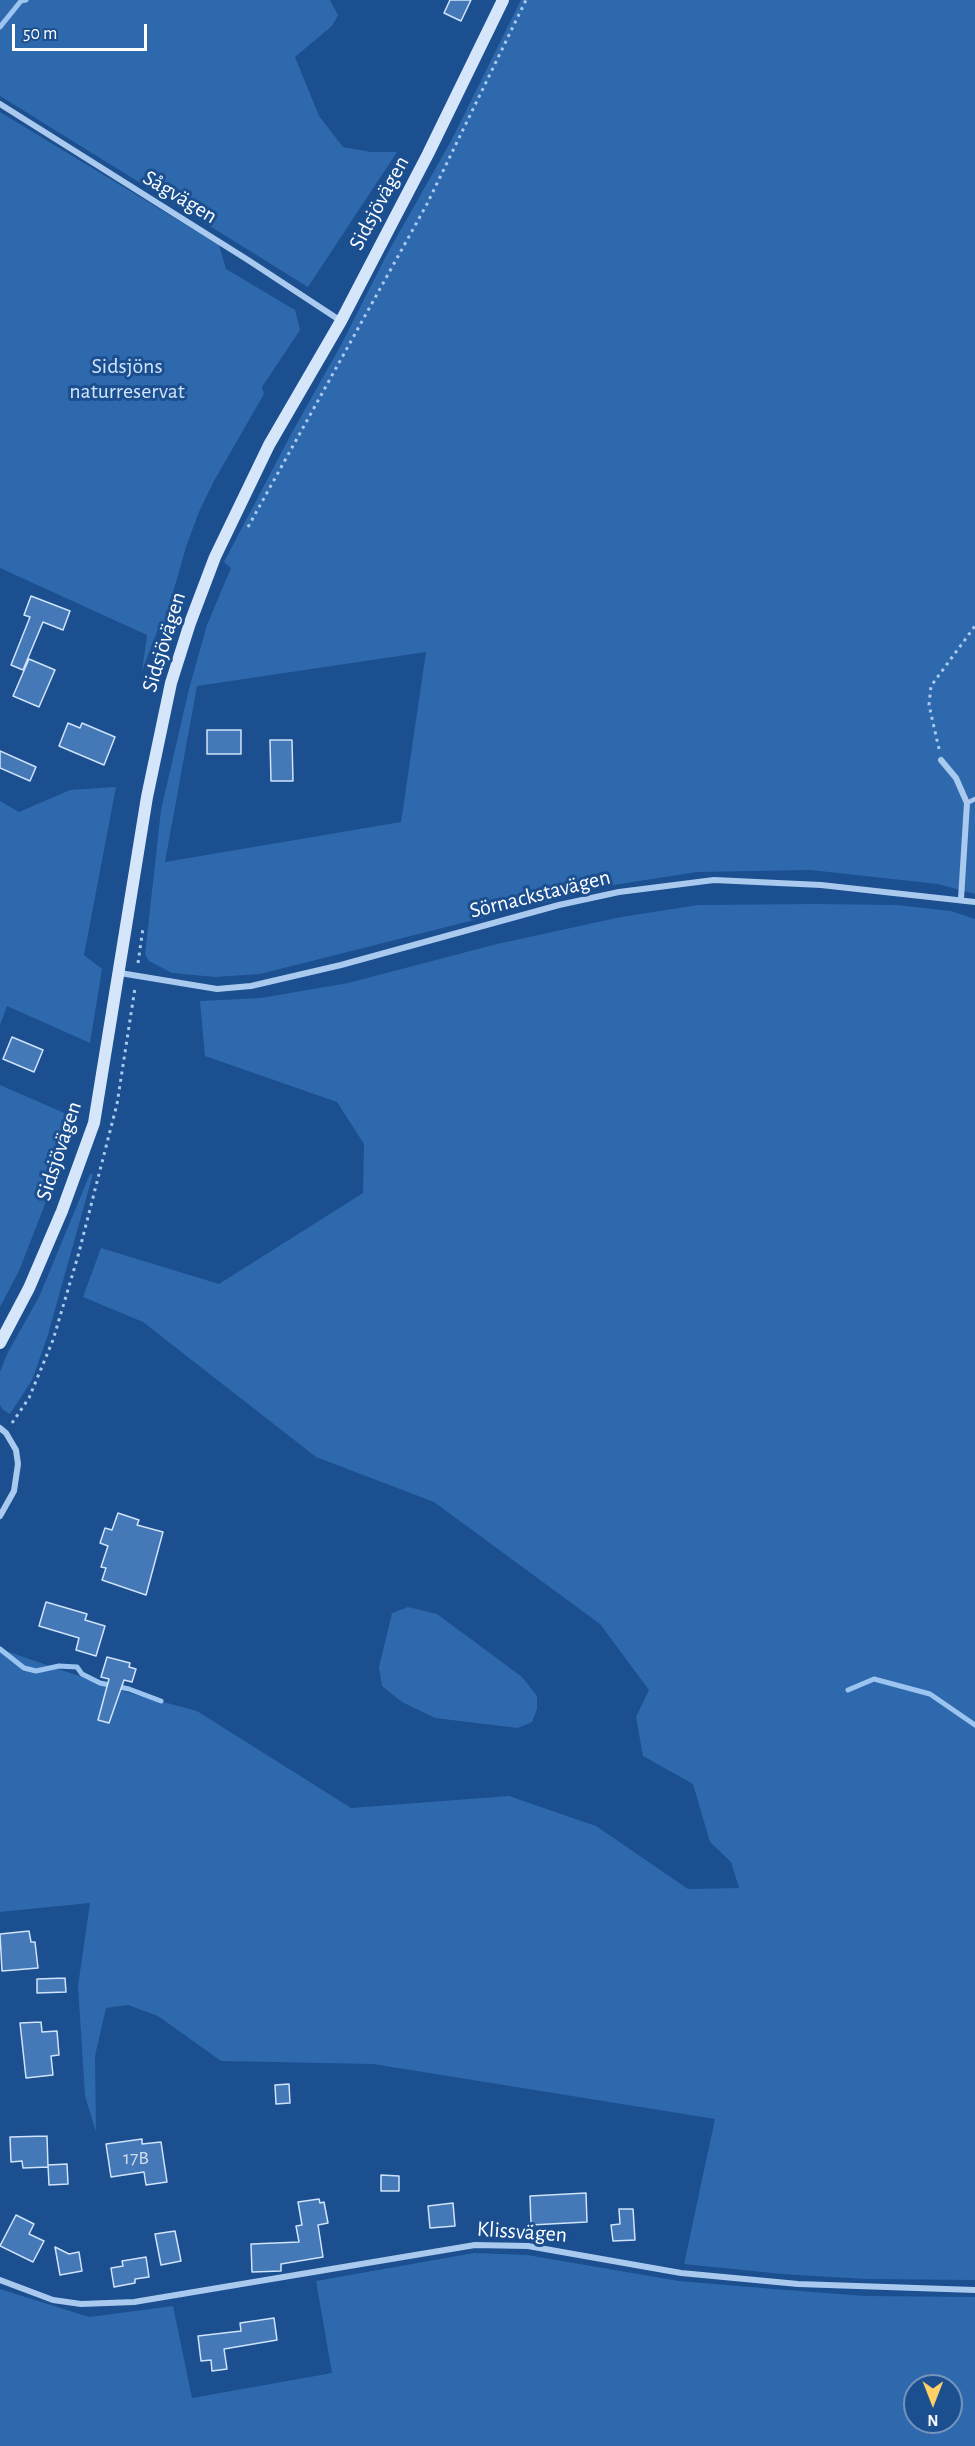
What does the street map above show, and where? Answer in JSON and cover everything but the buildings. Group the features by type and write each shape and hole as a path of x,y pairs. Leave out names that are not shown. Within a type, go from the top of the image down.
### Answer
{"main road":[{"name":"Sidsjövägen","path":"0,1343 29,1288 62,1211 94,1123 147,797 171,683 190,623 215,557 265,454 341,321 428,154 503,0"}],"street":[{"name":"Sågvägen","path":"0,104 341,321"},
{"path":"941,760 956,778 967,803 961,899"},
{"name":"Sörnackstavägen","path":"120,973 216,989 251,986 341,965 559,905 619,892 714,880 821,885 975,902"},
{"path":"0,1428 6,1432 16,1450 18,1464 14,1491 0,1516"},
{"name":"Klissvägen","path":"0,2280 53,2300 81,2304 134,2302 475,2245 528,2246 693,2274 798,2284 975,2290"}],"lane":[{"path":"967,803 975,799"}],"path":[{"path":"246,532 427,204 526,0"},
{"path":"941,760 929,705 931,686 975,626"},
{"path":"14,1420 29,1398 54,1340 78,1256 117,1104 144,918"}],"green space":[{"path":"0,0 330,0 338,15 332,26 295,57 319,116 343,147 371,152 397,152 308,287 0,96"},
{"path":"521,0 975,0 975,894 938,884 810,870 697,872 613,885 260,974 215,977 172,973 149,961 145,954 161,810 189,689 207,625 231,568 224,562 341,345 387,254 451,141","holes":["426,652 401,822 165,862 197,686"]},
{"name":"Sidsjöns naturreservat","path":"0,112 219,245 226,269 295,310 300,330 262,387 264,394 214,481 199,512 186,547 162,631 158,629 142,671 147,635 0,568"},
{"path":"116,787 84,955 102,969 90,1043 7,1006 0,1025 0,801 19,812 70,790"},
{"path":"698,905 897,905 951,911 975,919 975,2280 865,2279 782,2274 684,2264 715,2119 373,2064 221,2061 158,2016 128,2005 106,2008 95,2056 96,2132 85,2096 78,1986 90,1903 0,1912 0,1649 126,1692 197,1711 351,1808 509,1796 596,1826 688,1889 739,1888 731,1862 710,1842 693,1784 643,1756 636,1717 649,1690 600,1624 434,1502 316,1457 143,1322 83,1297 101,1248 219,1284 363,1193 364,1144 337,1102 205,1056 200,1001 261,998 348,983 497,944 621,917"},
{"path":"0,1085 78,1119 19,1271 0,1307"},
{"path":"90,1174 93,1174 47,1338 32,1380 10,1414 0,1405 0,1372 8,1352 39,1297"},
{"path":"408,1607 437,1614 522,1677 537,1696 537,1709 532,1722 518,1728 435,1718 402,1702 382,1686 379,1667 392,1613"},
{"path":"474,2253 527,2255 679,2281 866,2296 975,2297 975,2446 0,2446 0,2289 89,2317 173,2306 192,2398 332,2373 316,2281"}],"waterway":[{"path":"0,27 21,1 26,0"},
{"path":"0,1649 24,1668 36,1671 59,1666 77,1667 82,1674 100,1683 129,1689 161,1701"},
{"path":"848,1690 874,1679 930,1694 975,1725"}]}
